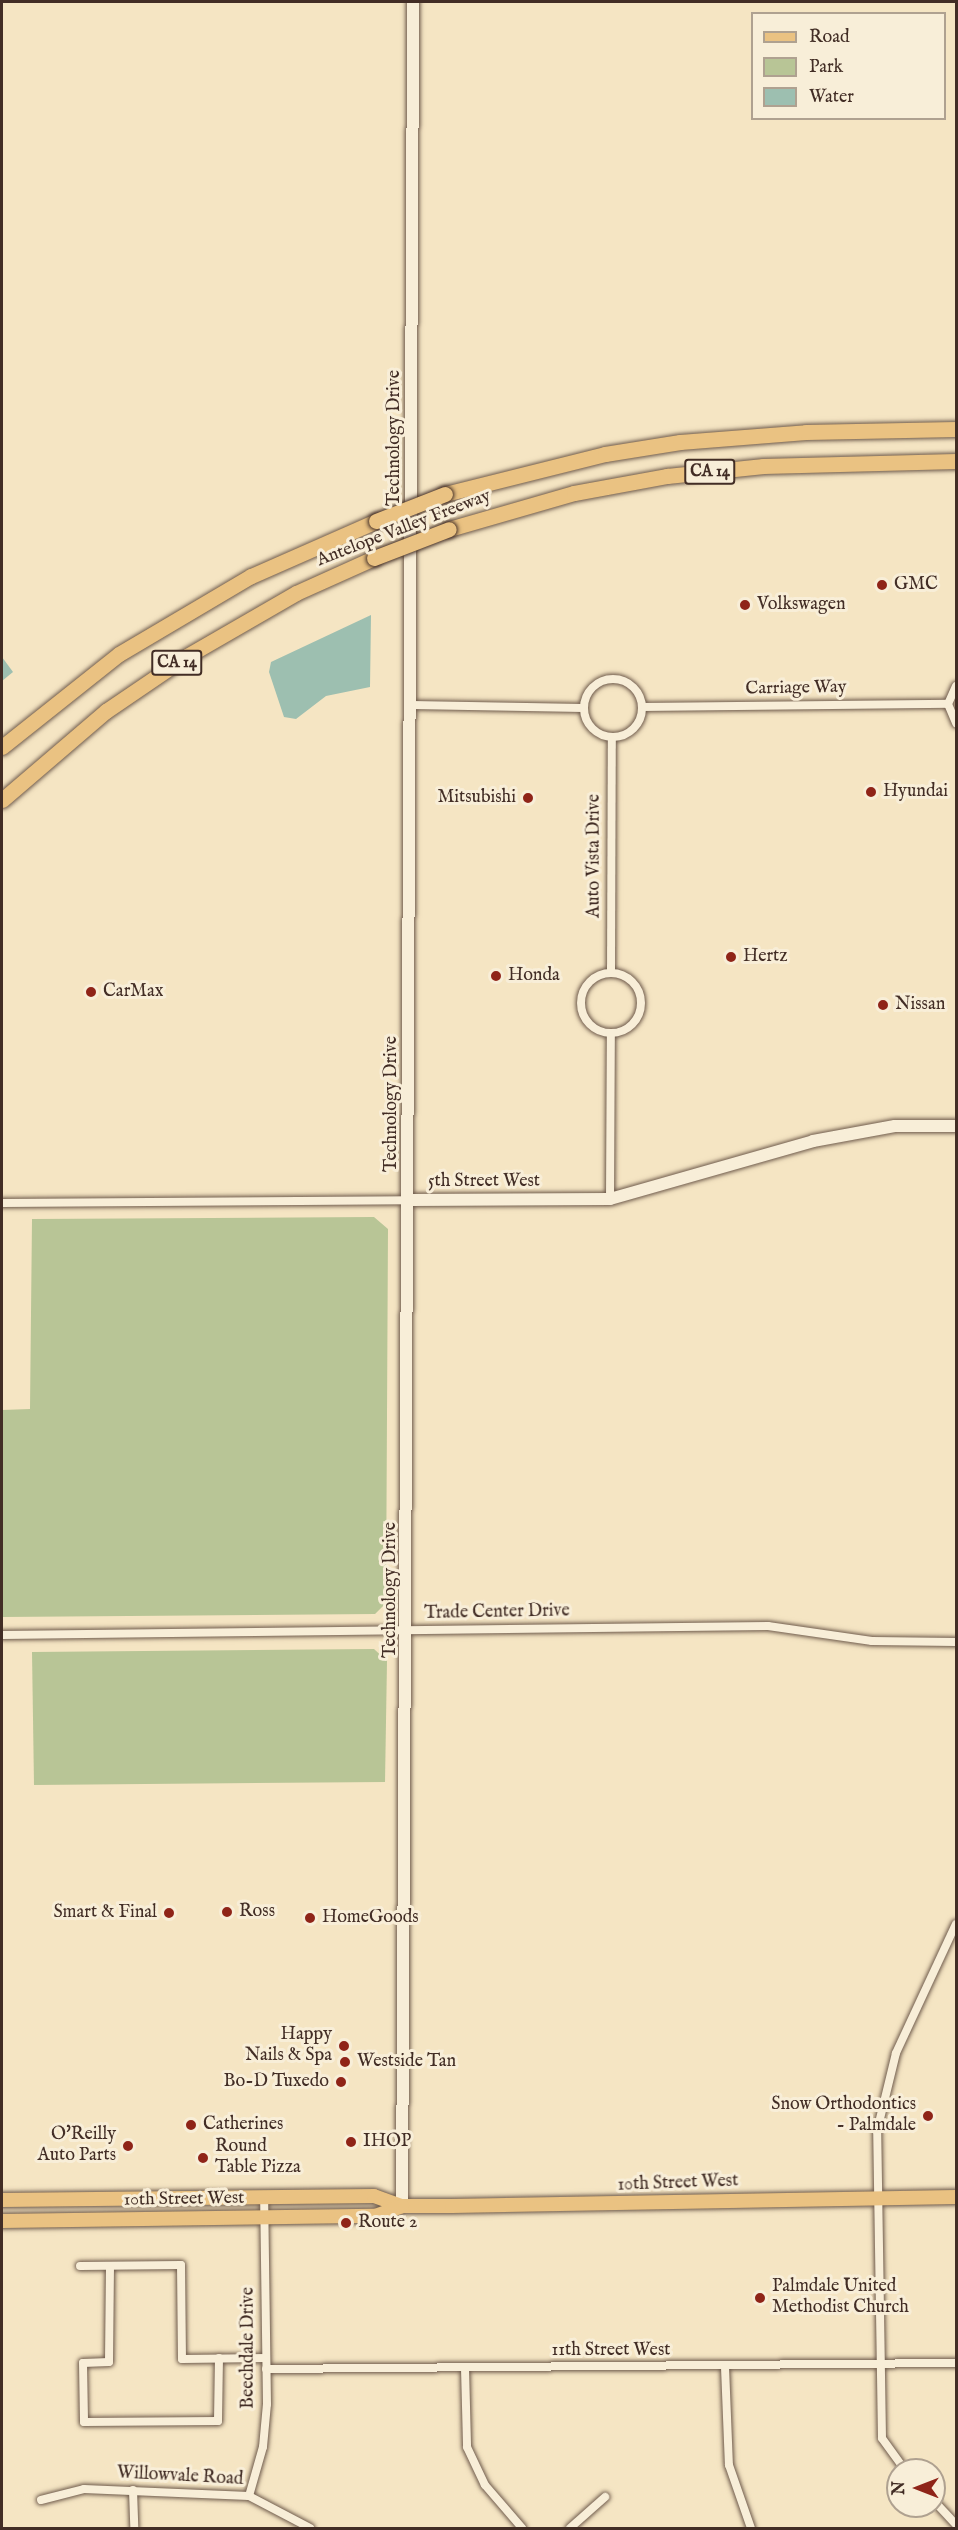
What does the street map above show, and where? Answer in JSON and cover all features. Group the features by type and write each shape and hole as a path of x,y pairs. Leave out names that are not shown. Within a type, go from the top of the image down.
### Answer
{"highway":[{"name":"Antelope Valley Freeway","path":"2,747 119,654 251,576 376,521 445,494 604,454 680,442 806,432 957,429"},
{"name":"Antelope Valley Freeway","path":"2,800 106,711 188,656 296,593 374,558 449,529 574,493 667,476 763,466 957,461"}],"main road":[{"name":"Technology Drive","path":"402,2206 409,1631 413,2"},
{"name":"5th Street West","path":"410,1200 610,1199 813,1141 895,1126 957,1126"},
{"name":"10th Street West","path":"2,2200 374,2196 402,2206"},
{"name":"10th Street West","path":"2,2221 375,2216 402,2206 957,2196"}],"street":[{"path":"614,678 635,687 645,707 633,730 612,739 589,725 584,708 597,683 614,678"},
{"path":"957,686 948,704 957,723"},
{"name":"Carriage Way","path":"645,707 948,704"},
{"path":"412,705 584,708"},
{"name":"Auto Vista Drive","path":"611,973 612,739"},
{"path":"611,973 632,982 641,1003 637,1018 611,1034 590,1025 581,1004 590,982 611,973"},
{"path":"610,1199 611,1034"},
{"name":"5th Street West","path":"2,1203 410,1200"},
{"name":"Trade Center Drive","path":"2,1635 768,1626 872,1641 957,1642"},
{"path":"896,2458 882,2438 879,2362 876,2196 883,2092 912,2015 957,1924"},
{"name":"Beechdale Drive","path":"249,2496 263,2447 266,2369 264,2197"},
{"path":"80,2266 181,2265 182,2359 266,2358"},
{"path":"110,2266 109,2362 83,2363 84,2422 218,2421 219,2358"},
{"name":"11th Street West","path":"266,2369 725,2367 879,2362 957,2363"},
{"path":"725,2367 729,2465 751,2529"},
{"path":"465,2368 467,2447 485,2485 522,2529"},
{"name":"Willowvale Road","path":"41,2500 84,2489 249,2496 310,2529"},
{"path":"133,2490 134,2529"},
{"path":"570,2529 605,2497"},
{"path":"946,2514 957,2525"}],"green space":[{"path":"374,1217 388,1229 386,1603 375,1614 2,1617 2,1410 30,1409 32,1219"},
{"path":"374,1649 387,1661 385,1782 34,1785 32,1652"}],"water":[{"path":"371,615 370,687 326,696 296,719 284,717 269,672 271,662"},
{"path":"2,657 13,672 2,681"}],"place":[{"name":"GMC","path":"882,585"},
{"name":"Volkswagen","path":"745,605"},
{"name":"Hyundai","path":"871,792"},
{"name":"Mitsubishi","path":"528,798"},
{"name":"Hertz","path":"731,957"},
{"name":"Honda","path":"496,976"},
{"name":"CarMax","path":"91,992"},
{"name":"Nissan","path":"883,1005"},
{"name":"Ross","path":"227,1912"},
{"name":"Smart & Final","path":"169,1913"},
{"name":"HomeGoods","path":"310,1918"},
{"name":"Happy Nails & Spa","path":"344,2046"},
{"name":"Westside Tan","path":"345,2062"},
{"name":"Bo-D Tuxedo","path":"341,2082"},
{"name":"Snow Orthodontics - Palmdale","path":"928,2116"},
{"name":"Catherines","path":"191,2125"},
{"name":"IHOP","path":"351,2142"},
{"name":"O'Reilly Auto Parts","path":"128,2146"},
{"name":"Round Table Pizza","path":"203,2158"},
{"name":"Route 2","path":"346,2223"},
{"name":"Palmdale United Methodist Church","path":"760,2298"}]}
